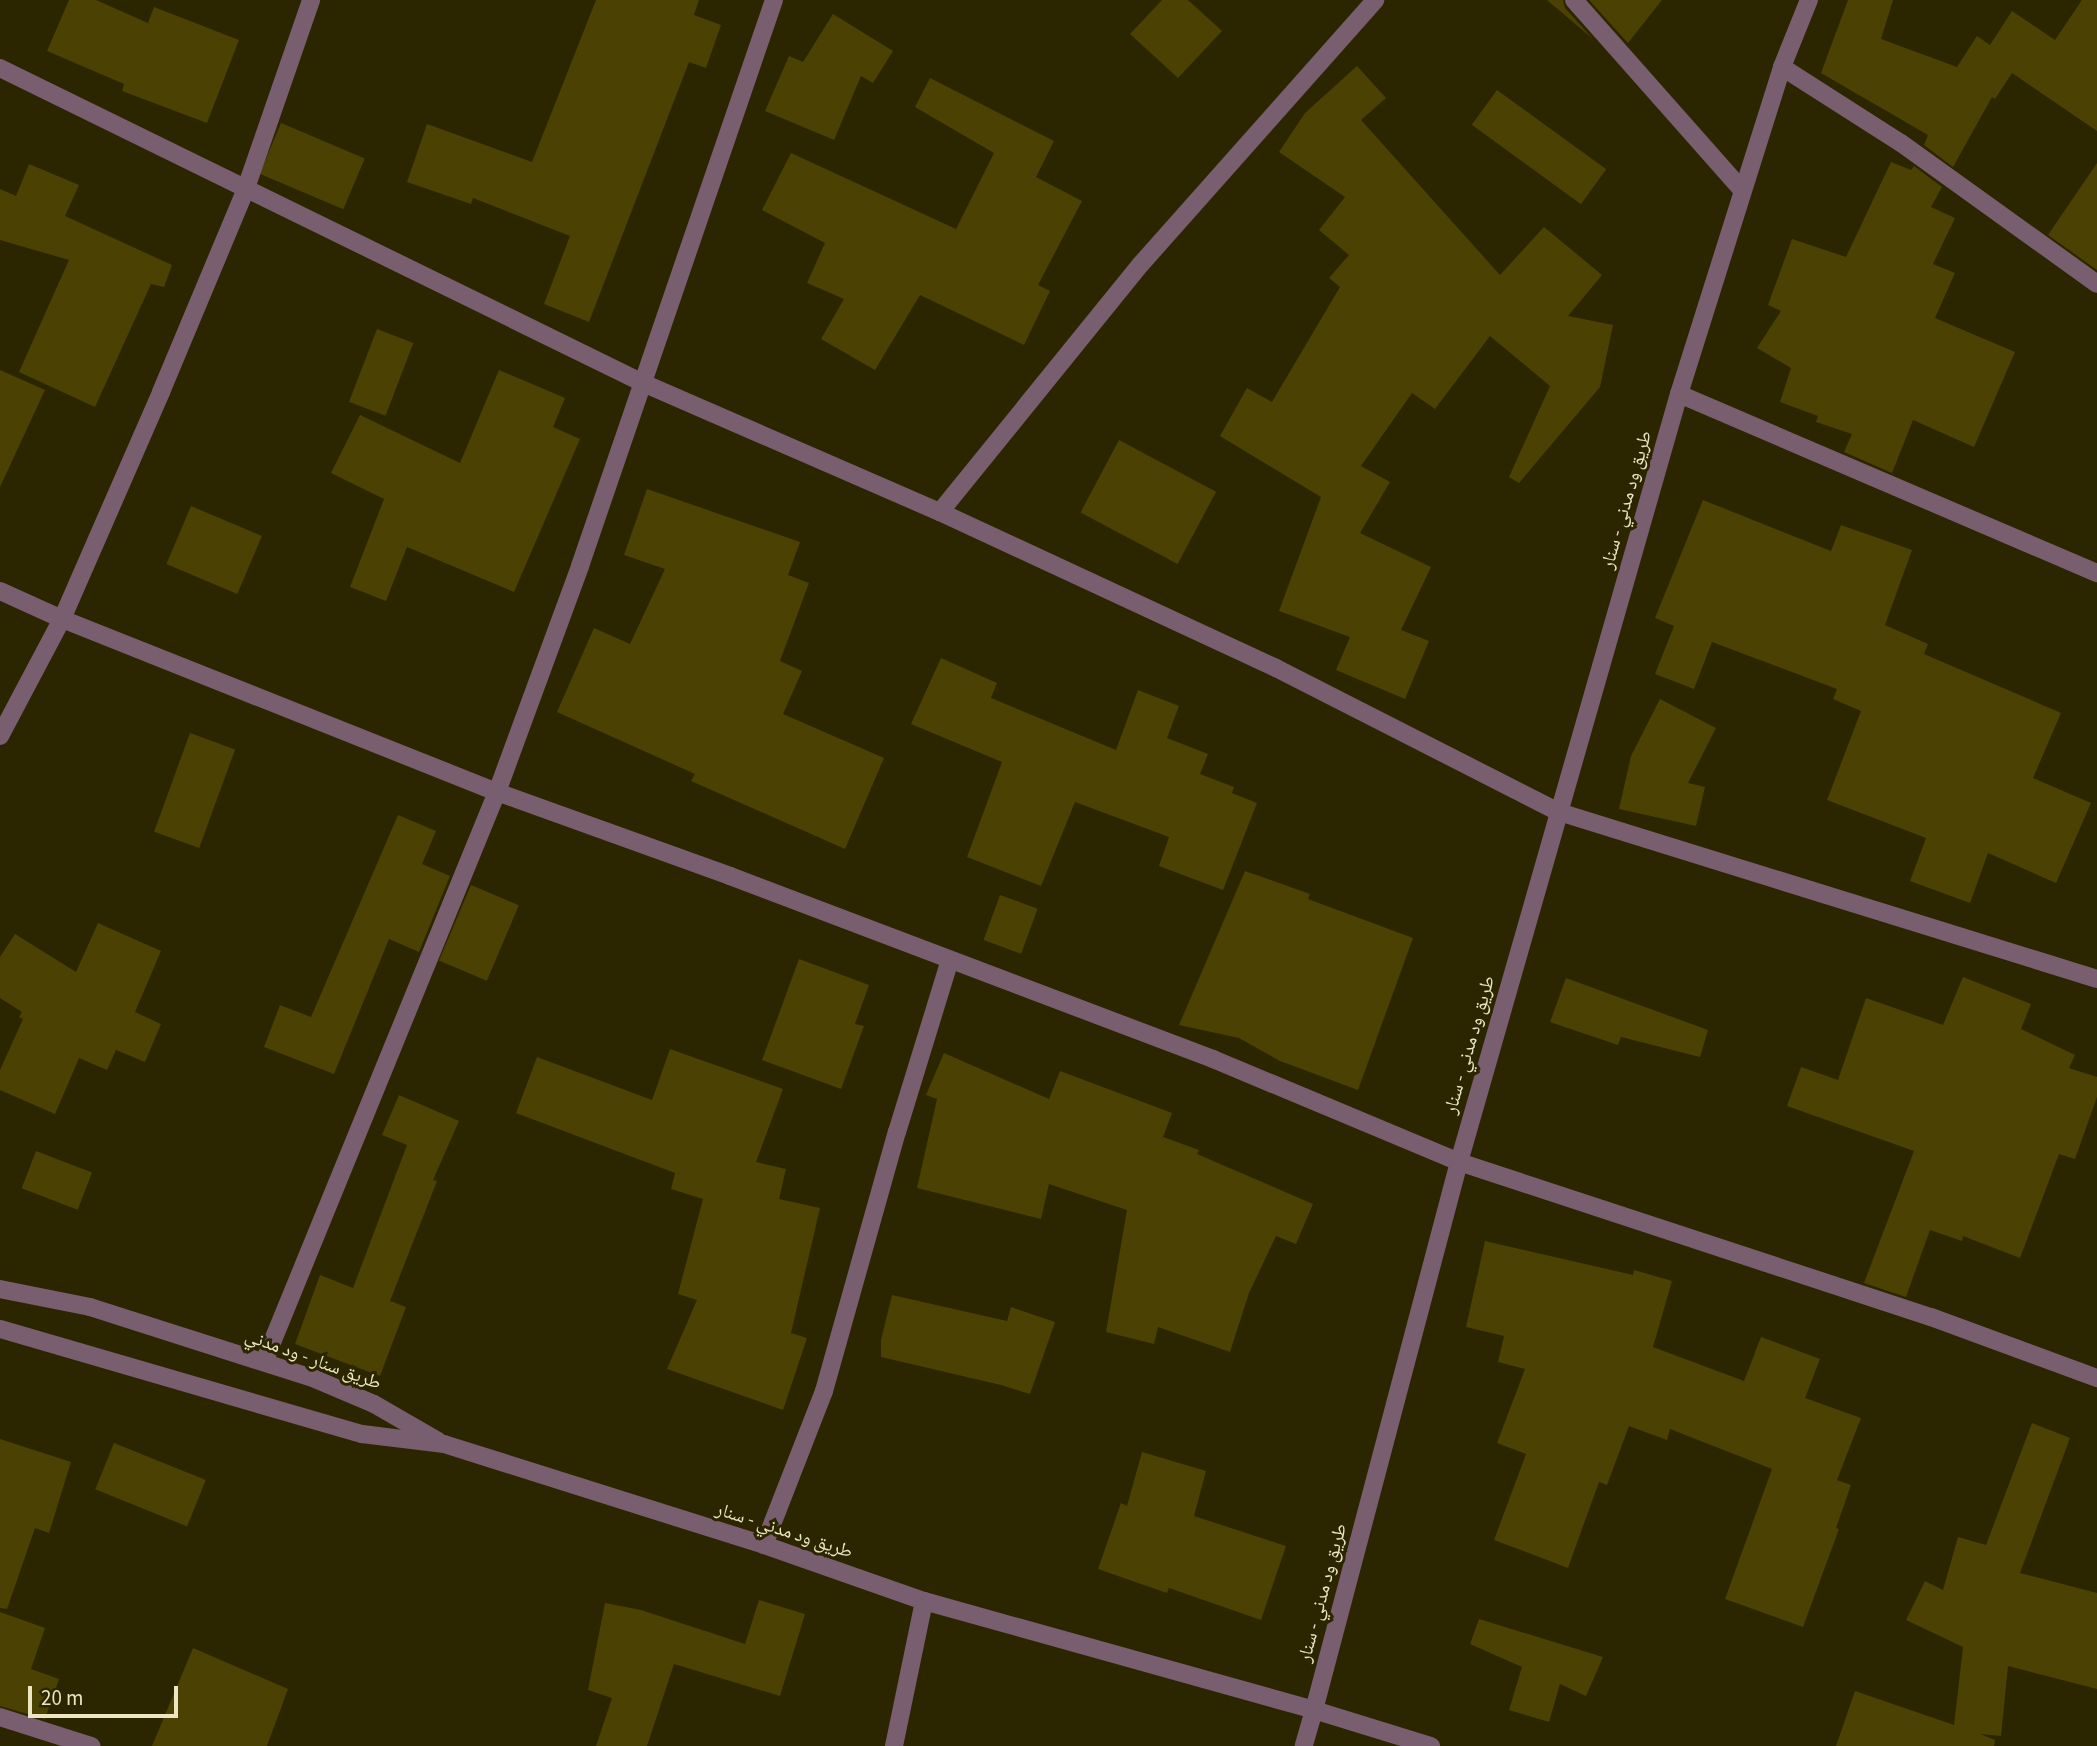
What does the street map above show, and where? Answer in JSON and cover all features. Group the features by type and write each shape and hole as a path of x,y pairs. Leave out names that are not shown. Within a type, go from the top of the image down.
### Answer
{"street":[{"path":"0,736 62,619 245,191 311,0"},
{"path":"264,1362 497,792 643,383 774,0"},
{"path":"940,512 1141,264 1375,0"},
{"path":"1574,0 1742,190"},
{"name":"طريق ود مدني - سنار","path":"1304,1746 1459,1162 1679,394 1782,67 1809,0"},
{"path":"1782,67 1901,143 2097,284"},
{"path":"0,68 245,191 643,383 940,512 1276,668 1559,811 2097,979"},
{"path":"1679,394 2095,570"},
{"path":"0,591 62,619 497,792 1213,1059 1459,1162 1931,1317 2097,1378"},
{"path":"764,1545 824,1391 897,1132 950,960"},
{"name":"طريق سنار - ود مدني","path":"0,1289 90,1307 315,1379 374,1404 444,1444"},
{"path":"0,1329 362,1434 444,1444"},
{"name":"طريق ود مدني - سنار","path":"444,1444 764,1545 924,1601 1314,1710"},
{"path":"894,1746 924,1601"},
{"path":"1314,1710 1432,1746"},
{"path":"0,1717 91,1746"}],"building":[{"path":"69,0 96,0 148,23 154,7 239,40 207,123 122,91 124,84 47,51"},
{"path":"596,0 699,0 694,15 721,25 706,68 689,62 589,322 544,304 570,236 473,198 471,204 407,182 427,124 532,162"},
{"path":"1162,0 1188,0 1222,31 1178,78 1130,34"},
{"path":"1547,0 1563,0 1565,8 1593,39"},
{"path":"1589,0 1662,0 1628,43"},
{"path":"1848,0 1893,0 1881,39 1957,67 1977,36 1990,45 2012,11 2055,40 2082,0 2097,0 2097,131 2012,73 1995,99 1992,97 1953,167 1924,145 1928,135 1821,73"},
{"path":"833,14 893,51 873,83 861,76 834,140 765,111 789,56 803,62"},
{"path":"1357,66 1386,98 1361,120 1500,275 1544,227 1602,275 1568,316 1613,325 1600,387 1519,483 1509,477 1550,386 1490,336 1435,409 1412,393 1361,466 1390,482 1360,533 1431,567 1401,630 1429,641 1405,699 1336,670 1350,637 1279,611 1321,497 1220,436 1247,388 1272,402 1340,287 1329,278 1349,255 1319,230 1345,197 1279,152 1305,113"},
{"path":"930,78 1054,141 1036,177 1082,201 1038,285 1050,291 1024,345 920,295 875,370 821,339 844,299 807,283 825,243 762,210 791,153 956,229 994,153 915,107"},
{"path":"1497,90 1606,169 1581,204 1472,125"},
{"path":"281,123 365,159 343,209 260,174"},
{"path":"1891,162 1911,170 1914,166 1942,187 1931,207 1955,218 1933,264 1955,273 1935,318 2015,352 1974,447 1913,420 1892,473 1844,452 1852,434 1816,422 1818,416 1780,402 1791,368 1757,348 1781,311 1768,305 1792,239 1846,257"},
{"path":"2097,163 2097,270 2048,235"},
{"path":"29,164 79,185 65,216 172,265 164,287 151,284 95,407 19,372 69,260 0,240 0,189 16,196"},
{"path":"377,329 413,343 385,416 349,402"},
{"path":"0,370 45,390 0,487"},
{"path":"499,370 565,398 553,427 580,439 514,592 407,547 386,601 350,587 384,499 331,473 360,415 460,463"},
{"path":"1119,440 1216,492 1178,564 1081,512"},
{"path":"647,489 800,542 788,575 809,583 780,661 802,671 783,714 884,758 845,849 691,781 695,774 557,712 594,628 630,644 665,569 624,555"},
{"path":"1703,500 1831,551 1841,525 1912,550 1885,625 1928,644 1924,654 2061,713 2033,778 2091,803 2056,883 1988,853 1970,903 1910,881 1926,838 1827,800 1861,711 1833,699 1837,689 1712,642 1694,689 1655,674 1674,626 1655,618"},
{"path":"191,506 262,536 237,594 166,564"},
{"path":"941,658 997,683 991,698 1116,750 1138,690 1179,706 1167,738 1208,754 1200,774 1234,787 1232,793 1257,803 1223,890 1159,866 1169,837 1075,802 1041,886 967,857 1002,762 911,724"},
{"path":"1660,699 1716,728 1688,783 1705,787 1696,826 1619,809 1631,756"},
{"path":"190,733 235,749 199,848 154,832"},
{"path":"398,815 436,831 422,864 450,876 419,952 389,939 334,1074 264,1047 280,1005 311,1017"},
{"path":"1245,871 1310,894 1308,899 1413,938 1358,1090 1280,1061 1239,1038 1179,1025"},
{"path":"471,885 519,905 487,981 439,960"},
{"path":"1000,895 1038,909 1021,954 984,940"},
{"path":"98,923 161,951 135,1012 161,1024 145,1062 116,1050 107,1070 79,1058 55,1114 0,1090 0,1070 23,1019 19,1017 22,1012 0,998 0,957 15,934 76,972"},
{"path":"799,959 869,985 855,1024 864,1026 841,1089 762,1060"},
{"path":"1963,977 2031,1004 2021,1029 2075,1055 2069,1068 2097,1077 2097,1097 2075,1159 2059,1154 2020,1258 1963,1236 1962,1241 1930,1230 1906,1297 1864,1283 1914,1151 1787,1106 1801,1067 1838,1080 1866,998 1943,1025"},
{"path":"1566,978 1708,1030 1700,1057 1621,1037 1618,1045 1550,1022"},
{"path":"670,1049 783,1089 756,1162 786,1169 779,1199 820,1208 791,1333 807,1338 783,1410 667,1369 697,1300 678,1294 703,1199 671,1189 675,1173 516,1113 537,1057 652,1100"},
{"path":"944,1053 1049,1099 1060,1071 1172,1113 1163,1137 1199,1150 1197,1154 1313,1204 1296,1244 1276,1236 1249,1293 1230,1352 1158,1327 1154,1344 1106,1332 1127,1210 1049,1184 1041,1219 917,1188 937,1099 926,1095"},
{"path":"399,1095 459,1121 433,1180 437,1181 390,1301 406,1307 380,1376 295,1344 320,1275 353,1288 407,1145 382,1135"},
{"path":"36,1151 92,1173 78,1210 22,1188"},
{"path":"1485,1241 1633,1275 1634,1270 1672,1281 1653,1347 1744,1381 1761,1337 1820,1359 1805,1398 1861,1418 1837,1480 1851,1485 1836,1528 1839,1529 1803,1627 1725,1599 1772,1469 1670,1429 1667,1440 1629,1426 1607,1485 1599,1482 1568,1568 1494,1540 1526,1454 1497,1443 1525,1369 1498,1362 1504,1336 1466,1327"},
{"path":"892,1295 1007,1321 1011,1307 1055,1322 1030,1394 881,1357 881,1340"},
{"path":"2032,1423 2070,1438 2020,1573 2097,1593 2097,1689 2008,1666 2001,1736 1980,1734 1995,1740 1994,1746 1836,1746 1855,1691 1954,1725 1963,1647 1906,1620 1925,1581 1943,1590 1958,1537 1986,1545"},
{"path":"0,1439 71,1462 49,1533 35,1528 7,1609 0,1608"},
{"path":"114,1443 206,1480 187,1526 95,1489"},
{"path":"1142,1452 1206,1471 1194,1516 1286,1546 1261,1620 1169,1588 1167,1593 1098,1569 1121,1503 1127,1506"},
{"path":"759,1600 805,1614 780,1696 674,1664 647,1746 596,1746 612,1698 588,1690 605,1603 641,1610 745,1644"},
{"path":"0,1612 45,1628 31,1669 59,1679 45,1719 0,1706"},
{"path":"1479,1619 1603,1657 1586,1696 1560,1684 1549,1722 1509,1710 1522,1667 1470,1644"},
{"path":"193,1648 288,1689 267,1746 152,1746"}]}
